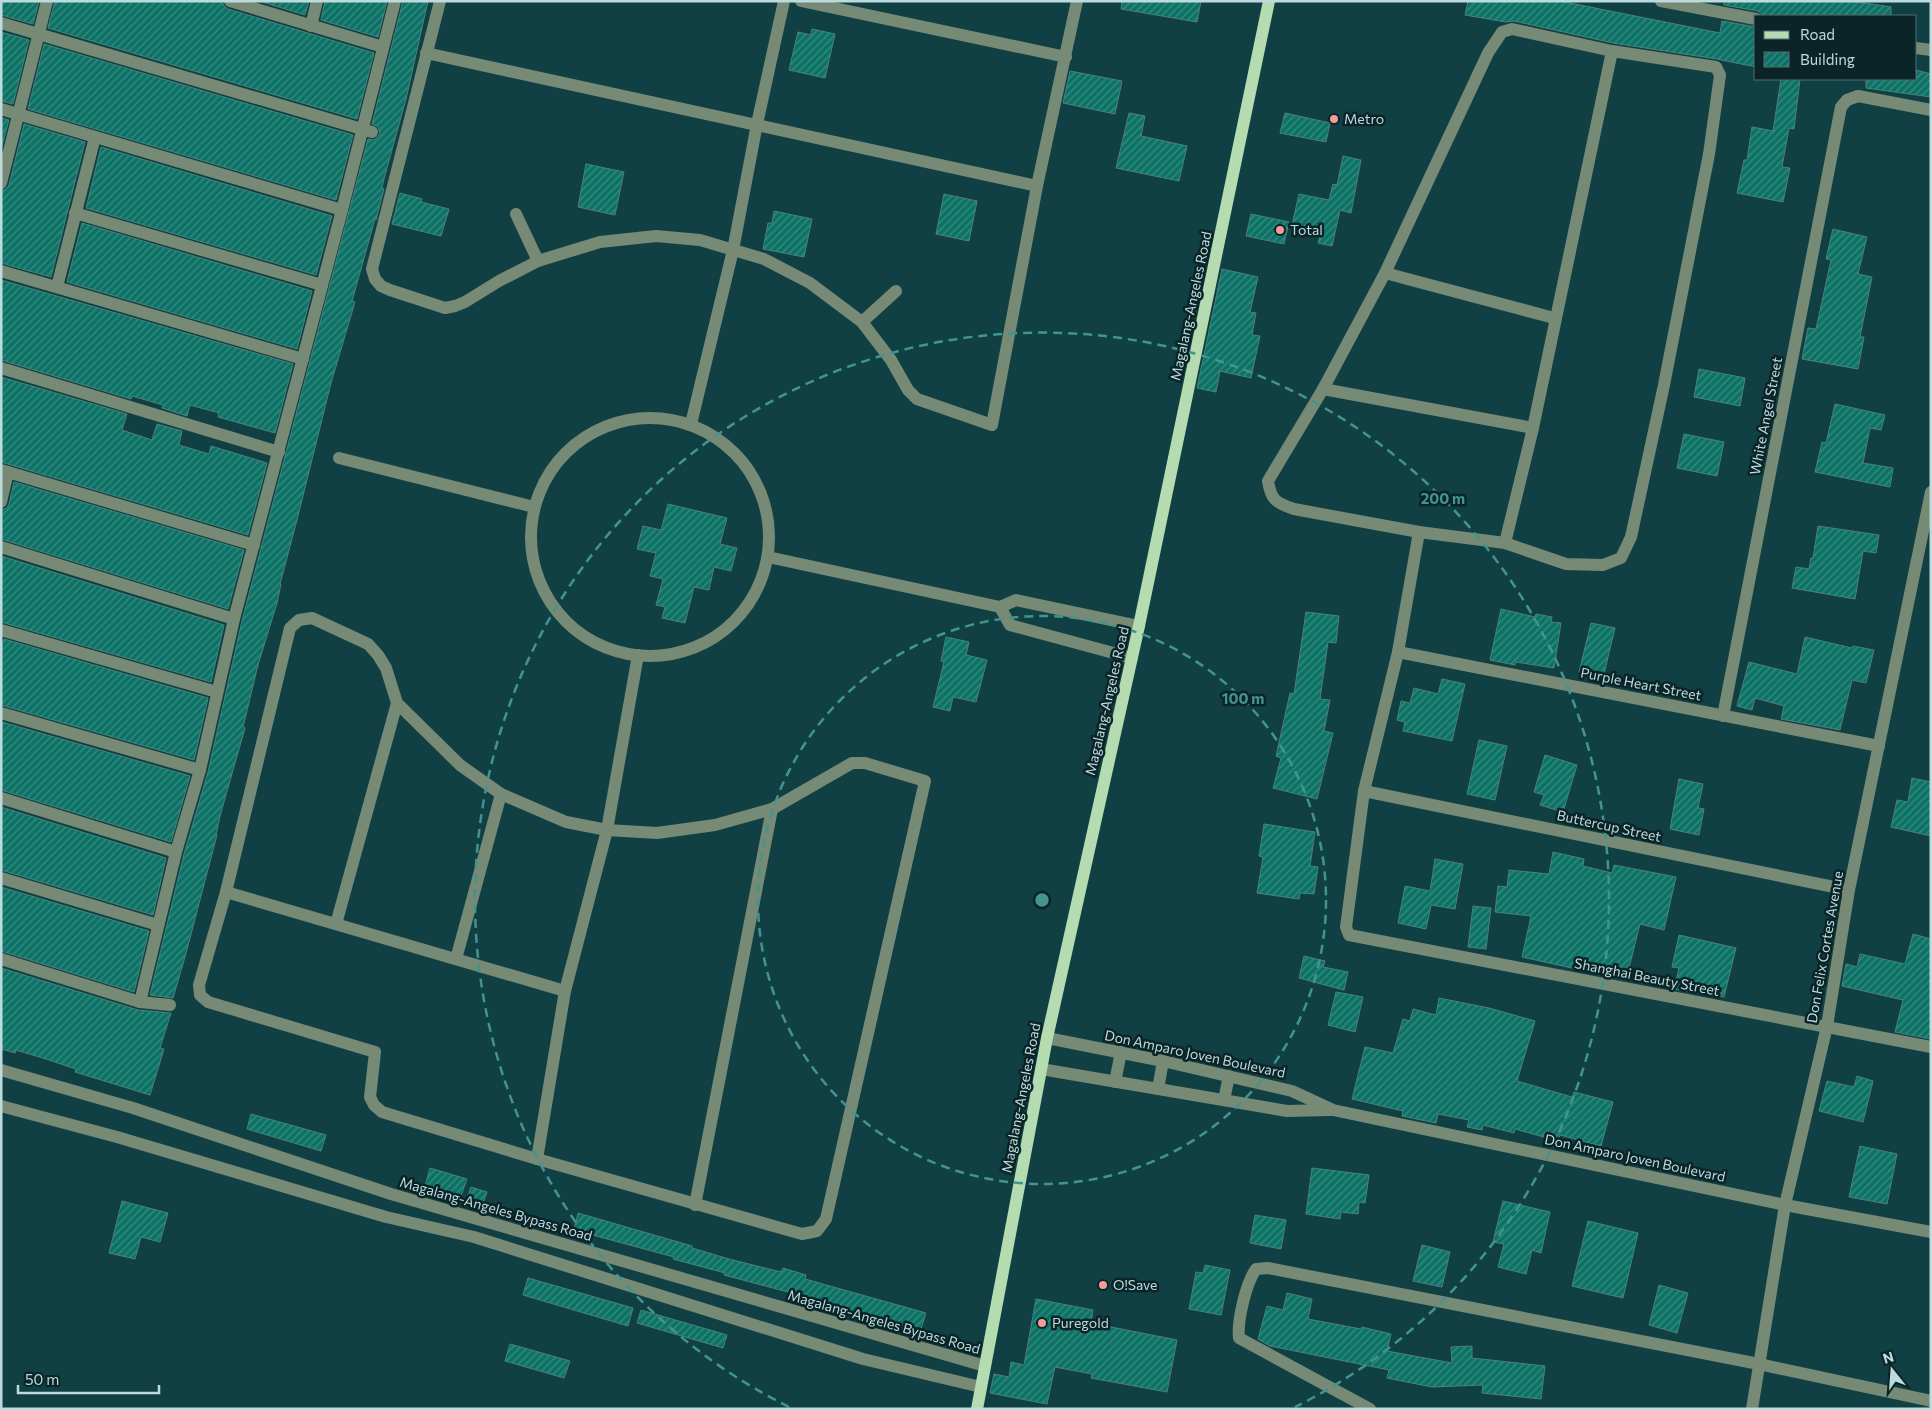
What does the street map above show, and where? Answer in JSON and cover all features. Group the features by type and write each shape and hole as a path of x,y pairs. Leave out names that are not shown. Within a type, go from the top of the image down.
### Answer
{"main road":[{"name":"Magalang-Angeles Road","path":"977,1409 1047,1038 1139,626 1269,1"}],"street":[{"path":"1,183 47,1"},
{"path":"230,1 383,48"},
{"path":"311,26 317,1"},
{"path":"140,1002 176,852 200,770 234,619 342,210 368,130 383,48 395,1"},
{"path":"440,1 372,269 375,279 381,286 445,308 465,302 499,281 538,261 600,242 656,236 700,240 764,259 810,283 862,322 891,360 908,390 918,399 992,425 1037,186 1077,1"},
{"path":"691,424 733,250 757,124 784,1"},
{"path":"801,1 1066,57"},
{"path":"1661,1 1754,18"},
{"path":"1,23 368,130"},
{"path":"1512,29 1612,51 1716,68 1720,74 1709,154 1664,385 1634,527 1621,558 1603,565 1566,564 1505,543 1419,532 1294,509 1282,505 1274,499 1270,492 1268,480 1323,389 1385,273 1488,53 1502,32 1512,29"},
{"path":"1917,48 1931,50"},
{"path":"1505,543 1533,428 1554,318 1612,51"},
{"path":"426,53 1037,186"},
{"name":"White Angel Street","path":"1723,716 1841,107 1847,100 1858,96 1931,110"},
{"path":"1,109 342,210"},
{"path":"57,287 95,137"},
{"path":"75,213 322,284"},
{"path":"516,214 538,261"},
{"path":"1,271 303,359"},
{"path":"1385,273 1554,318"},
{"path":"862,322 896,291"},
{"path":"1,368 279,452"},
{"path":"1323,389 1533,428"},
{"path":"640,418 691,424 719,440 738,456 755,480 767,510 769,540 768,558 760,583 735,620 706,642 670,655 638,656 602,647 566,623 543,592 533,564 530,539 534,507 549,472 570,449 602,428 640,418"},
{"path":"339,458 534,507"},
{"path":"1,502 5,471 254,545"},
{"name":"Don Felix Cortes Avenue","path":"1752,1409 1785,1205 1827,1026 1849,890 1931,492"},
{"path":"1364,791 1398,652 1419,532"},
{"path":"1,547 234,619"},
{"path":"768,558 1000,607 1016,600 1139,626"},
{"path":"1000,607 1010,625 1132,658"},
{"path":"312,618 368,644 386,668 397,702 460,765 501,794 566,822 607,830 657,833 715,825 772,809 852,763 865,762 925,781 826,1219 817,1231 802,1234 695,1205 382,1112 374,1105 370,1097 375,1052 208,1002 200,995 199,985 226,892 290,628 299,620 312,618"},
{"path":"1,630 217,692"},
{"name":"Purple Heart Street","path":"1398,652 1880,746"},
{"path":"537,1159 565,991 607,830 638,656"},
{"path":"336,924 397,702"},
{"path":"1,712 200,770"},
{"name":"Buttercup Street","path":"1364,791 1849,890"},
{"name":"Shanghai Beauty Street","path":"1364,791 1346,926 1349,935 1931,1047"},
{"path":"456,959 501,794"},
{"path":"1,798 176,852"},
{"path":"695,1205 772,809"},
{"path":"1,878 158,925"},
{"path":"226,892 565,991"},
{"path":"1,959 140,1002 170,1005"},
{"name":"Don Amparo Joven Boulevard","path":"1047,1038 1164,1061 1292,1091 1333,1110 1785,1205 1931,1232"},
{"path":"1115,1082 1121,1052"},
{"path":"1158,1089 1164,1061"},
{"name":"Don Amparo Joven Boulevard","path":"1041,1069 1287,1111 1333,1110"},
{"name":"Magalang-Angeles Bypass Road","path":"1,1070 133,1108 202,1133 400,1196 985,1366"},
{"path":"1224,1100 1229,1076"},
{"path":"1,1106 126,1140 386,1217 474,1237 863,1359 981,1386"},
{"path":"1370,1409 1239,1338 1238,1328 1248,1285 1256,1270 1268,1268 1759,1364 1931,1401"}],"building":[{"path":"1,1 39,1 33,24 1,15"},
{"path":"55,1 222,1 228,9 374,53 357,119 48,28"},
{"path":"259,1 309,1 305,15"},
{"path":"325,1 387,1 378,37 321,20"},
{"path":"403,1 428,1 406,99 384,179 382,188 384,189 352,301 355,302 331,383 280,584 277,603 258,665 243,727 245,728 220,816 217,835 185,957 173,998 150,995 184,854 208,772 242,621 368,139 374,140 380,134 378,127 372,124"},
{"path":"1122,1 1201,1 1197,22 1121,9"},
{"path":"1468,1 1560,1 1720,33 1722,21 1754,27 1754,67 1613,43 1514,21 1506,22 1465,15"},
{"path":"1724,1 1851,1 1891,7 1891,15 1763,15 1758,11 1724,5"},
{"path":"812,29 835,34 825,78 789,70 798,32 811,35"},
{"path":"1,32 29,40 13,104 1,101"},
{"path":"44,44 353,135 336,200 28,109"},
{"path":"1917,70 1931,74 1931,97 1866,88 1866,80 1917,80"},
{"path":"1070,71 1122,81 1115,114 1063,103"},
{"path":"1781,80 1800,80 1794,129 1789,128 1782,167 1790,168 1783,202 1737,193 1744,160 1747,160 1752,127 1773,131"},
{"path":"1129,113 1145,116 1141,136 1187,146 1179,181 1116,168"},
{"path":"1285,113 1330,123 1326,142 1280,133"},
{"path":"1,118 9,120 1,149"},
{"path":"24,124 85,142 51,277 1,263 1,191 9,185"},
{"path":"101,147 332,216 316,275 86,208"},
{"path":"1343,156 1361,160 1351,213 1340,210 1332,246 1318,243 1321,232 1292,225 1299,194 1329,200 1333,184 1337,185"},
{"path":"586,164 624,172 615,215 578,207"},
{"path":"400,193 422,199 421,202 449,209 441,236 392,224"},
{"path":"944,194 977,201 969,241 936,234"},
{"path":"774,211 812,219 804,257 763,249 768,223 772,223"},
{"path":"1251,214 1289,222 1284,244 1246,236"},
{"path":"82,223 312,291 297,349 67,282"},
{"path":"1833,229 1867,237 1858,274 1872,277 1860,337 1864,337 1858,369 1802,359 1808,328 1816,329 1831,260 1826,259"},
{"path":"1222,269 1258,277 1250,312 1256,313 1252,335 1260,336 1251,378 1220,371 1216,392 1197,388"},
{"path":"1,280 293,364 275,433 218,417 219,413 190,405 187,416 162,408 163,405 132,396 131,399 1,360"},
{"path":"1699,369 1745,378 1740,406 1694,397"},
{"path":"1,377 127,414 122,430 152,440 157,424 182,431 179,445 209,454 211,446 267,463 248,535 1,462"},
{"path":"1835,404 1885,415 1881,430 1870,428 1863,463 1893,468 1890,487 1815,472 1822,442 1826,443"},
{"path":"1684,434 1724,442 1717,476 1677,468"},
{"path":"14,482 244,550 228,609 1,539 1,510 7,508 9,504"},
{"path":"668,504 727,518 720,544 737,548 731,571 714,567 709,590 694,587 685,623 662,618 665,607 656,605 663,579 650,576 656,553 637,549 643,526 661,530"},
{"path":"1818,526 1879,535 1876,553 1863,551 1855,599 1792,588 1796,567 1809,569 1811,558 1813,558"},
{"path":"1,556 224,625 211,682 1,622"},
{"path":"1501,609 1535,617 1536,614 1552,617 1551,622 1561,623 1554,668 1516,662 1515,665 1490,660"},
{"path":"1306,612 1339,616 1336,643 1328,642 1320,699 1330,700 1324,731 1333,733 1317,799 1273,788 1281,758 1276,756 1290,693 1294,694"},
{"path":"1591,623 1615,628 1603,678 1579,672"},
{"path":"946,637 969,642 966,655 987,660 976,702 953,697 950,711 933,707 944,662 941,661"},
{"path":"1805,637 1852,648 1853,646 1874,650 1866,683 1852,680 1840,730 1781,719 1784,706 1755,698 1752,710 1737,706 1749,662 1797,674"},
{"path":"4,639 208,698 194,760 1,705 1,648"},
{"path":"1442,679 1465,684 1452,741 1403,731 1405,722 1397,720 1401,701 1410,703 1414,688 1438,694"},
{"path":"2,722 190,776 171,842 1,790"},
{"path":"1479,740 1507,746 1495,800 1467,794"},
{"path":"1545,755 1577,765 1563,812 1540,805 1544,795 1534,792"},
{"path":"1912,778 1931,782 1931,836 1891,827 1897,800 1908,802"},
{"path":"1679,779 1703,784 1698,808 1704,809 1699,835 1670,829"},
{"path":"1,807 166,858 153,915 1,870"},
{"path":"1264,824 1315,832 1310,866 1318,867 1314,894 1300,893 1299,899 1257,893 1263,857 1259,856"},
{"path":"1553,852 1584,859 1583,866 1612,873 1614,865 1676,877 1664,930 1640,924 1626,980 1522,957 1531,916 1495,912 1498,886 1507,887 1509,870 1549,874"},
{"path":"1435,859 1463,864 1455,909 1431,905 1426,929 1398,923 1405,886 1430,891"},
{"path":"1,887 149,931 134,992 1,951"},
{"path":"1473,906 1491,908 1486,949 1468,947"},
{"path":"1913,934 1931,939 1931,1039 1895,1032 1903,1000 1842,986 1846,964 1857,967 1860,954 1905,964"},
{"path":"1679,935 1736,948 1724,997 1690,990 1690,992 1674,989 1679,968 1672,967"},
{"path":"1304,956 1325,961 1323,967 1348,972 1344,990 1299,978"},
{"path":"1,968 138,1010 171,1013 160,1048 164,1049 150,1095 75,1072 76,1069 46,1059 16,1050 15,1053 1,1049"},
{"path":"1336,992 1363,997 1355,1032 1328,1025"},
{"path":"1439,998 1489,1008 1535,1021 1517,1081 1572,1097 1574,1092 1613,1102 1601,1146 1560,1135 1558,1141 1515,1129 1514,1133 1483,1125 1482,1130 1467,1127 1469,1120 1438,1114 1436,1123 1402,1116 1403,1111 1352,1099 1365,1047 1393,1053 1403,1019 1410,1021 1413,1009 1436,1015"},
{"path":"1857,1076 1873,1081 1863,1122 1819,1111 1827,1081 1854,1087"},
{"path":"251,1114 326,1135 321,1151 247,1129"},
{"path":"1860,1146 1897,1154 1887,1204 1849,1197"},
{"path":"430,1168 467,1179 461,1196 425,1186"},
{"path":"1312,1168 1369,1175 1365,1203 1359,1202 1358,1214 1341,1212 1340,1219 1306,1214"},
{"path":"471,1187 487,1192 482,1206 466,1201"},
{"path":"122,1201 168,1213 160,1242 141,1237 135,1259 109,1253"},
{"path":"1503,1201 1550,1212 1541,1253 1532,1250 1526,1274 1498,1267 1504,1244 1493,1242"},
{"path":"578,1213 692,1246 692,1248 729,1259 781,1272 783,1268 806,1275 805,1279 926,1313 919,1335 897,1329 898,1327 886,1322 822,1305 823,1303 803,1296 724,1275 725,1273 673,1259 674,1257 574,1230"},
{"path":"1255,1215 1286,1220 1281,1249 1250,1243"},
{"path":"1588,1221 1638,1233 1623,1298 1572,1286"},
{"path":"1422,1245 1450,1252 1442,1287 1413,1281"},
{"path":"1205,1265 1230,1270 1221,1315 1189,1309 1196,1272 1203,1273"},
{"path":"528,1278 633,1308 628,1326 523,1295"},
{"path":"1659,1285 1688,1293 1677,1333 1649,1325"},
{"path":"1287,1293 1312,1299 1308,1319 1361,1329 1362,1327 1391,1334 1387,1351 1452,1363 1451,1347 1472,1346 1472,1358 1545,1366 1541,1399 1482,1393 1483,1385 1432,1387 1387,1378 1389,1370 1270,1346 1258,1339 1267,1306 1283,1310"},
{"path":"1036,1299 1093,1310 1091,1323 1177,1340 1167,1392 1091,1378 1092,1374 1055,1367 1047,1404 990,1393 994,1374 1009,1377 1011,1362 1024,1365"},
{"path":"641,1310 727,1335 723,1348 637,1323"},
{"path":"510,1344 570,1361 564,1378 505,1361"}],"place":[{"name":"Metro","path":"1334,119"},
{"name":"Total","path":"1280,230"},
{"name":"O!Save","path":"1103,1285"},
{"name":"Puregold","path":"1042,1323"}]}
